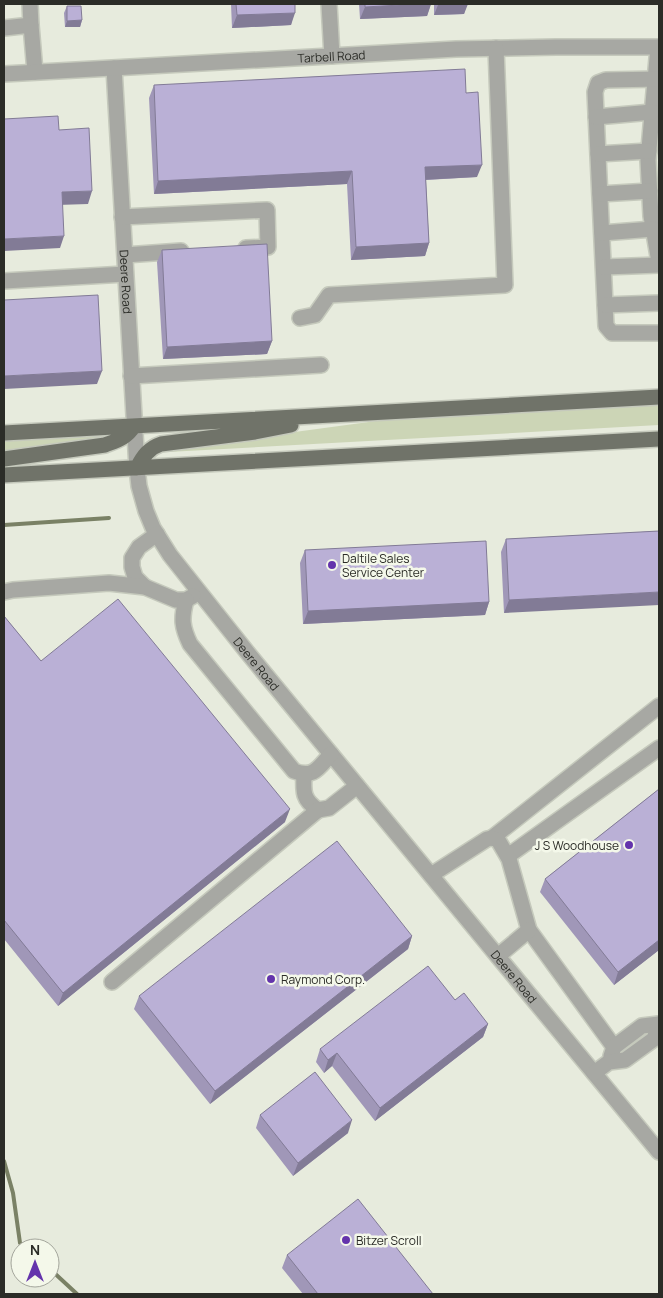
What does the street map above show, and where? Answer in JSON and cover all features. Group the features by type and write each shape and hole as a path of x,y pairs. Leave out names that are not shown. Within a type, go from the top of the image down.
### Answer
{"main road":[{"path":"4,433 659,396"},
{"path":"136,468 146,453 154,446 161,444 255,432 354,414"},
{"path":"4,459 105,445 128,435 134,426"},
{"path":"4,475 658,439"}],"street":[{"path":"30,4 35,72"},
{"path":"329,4 332,56"},
{"path":"4,28 31,25"},
{"path":"604,267 659,263 651,216 649,150 659,46"},
{"name":"Tarbell Road","path":"4,74 496,48 659,46"},
{"path":"300,318 315,315 329,295 505,285 496,48"},
{"name":"Deere Road","path":"114,68 136,468 146,511 157,534 170,555 246,652 659,1152"},
{"path":"657,79 606,80 598,83 595,92 606,326 612,334 659,333"},
{"path":"596,117 652,112"},
{"path":"598,154 649,150"},
{"path":"600,194 650,191"},
{"path":"122,217 266,210 268,247 230,249"},
{"path":"602,232 653,229"},
{"path":"125,255 192,251"},
{"path":"4,282 125,274"},
{"path":"605,306 659,303"},
{"path":"131,376 321,364"},
{"path":"145,587 135,577 132,558 139,547 157,534"},
{"path":"4,592 109,583 145,587 176,600 186,600 199,592"},
{"path":"186,600 183,612 183,630 190,644 294,771 304,775 314,772 331,754"},
{"path":"492,838 659,706"},
{"path":"508,856 659,748"},
{"path":"304,775 303,789 308,804 318,810"},
{"path":"112,982 318,810 329,808 357,786"},
{"path":"431,875 487,838 498,840 510,859 529,930 614,1047"},
{"path":"498,956 529,930"},
{"path":"594,1072 609,1062 625,1060 654,1039 659,1024 642,1026 614,1047 609,1062"}],"green space":[{"path":"659,405 659,425 168,452 168,449 391,419"},
{"path":"98,436 101,438 4,451 4,441"}],"building":[{"path":"236,4 295,4 295,13 237,15"},
{"path":"365,4 418,4 365,7"},
{"path":"67,6 81,6 82,20 67,21"},
{"path":"465,69 466,93 478,92 482,165 425,167 429,243 356,247 352,171 158,181 154,85"},
{"path":"58,116 59,130 89,128 92,191 62,192 64,236 4,239 4,119"},
{"path":"267,244 272,341 167,347 162,250"},
{"path":"98,295 102,371 4,376 4,300"},
{"path":"659,531 659,592 509,600 506,539"},
{"path":"486,541 489,602 308,611 305,550"},
{"path":"118,599 290,809 63,993 4,920 4,616 41,661"},
{"name":"J S Woodhouse","path":"659,789 659,940 618,972 545,879"},
{"name":"Raymond Corp.","path":"337,841 412,936 215,1091 139,996"},
{"path":"428,966 455,1000 464,993 488,1024 380,1108 337,1053 328,1060 320,1049"},
{"path":"315,1072 352,1120 298,1163 260,1115"},
{"name":"Bitzer Scroll","path":"358,1199 433,1294 318,1294 287,1255"}],"waterway":[{"path":"4,525 109,518"},
{"path":"4,1161 13,1193 19,1238"},
{"path":"60,1278 77,1294"}],"place":[{"name":"Daltile Sales Service Center","path":"332,565"},
{"name":"J S Woodhouse","path":"629,845"},
{"name":"Raymond Corp.","path":"271,979"},
{"name":"Bitzer Scroll","path":"346,1240"}]}
